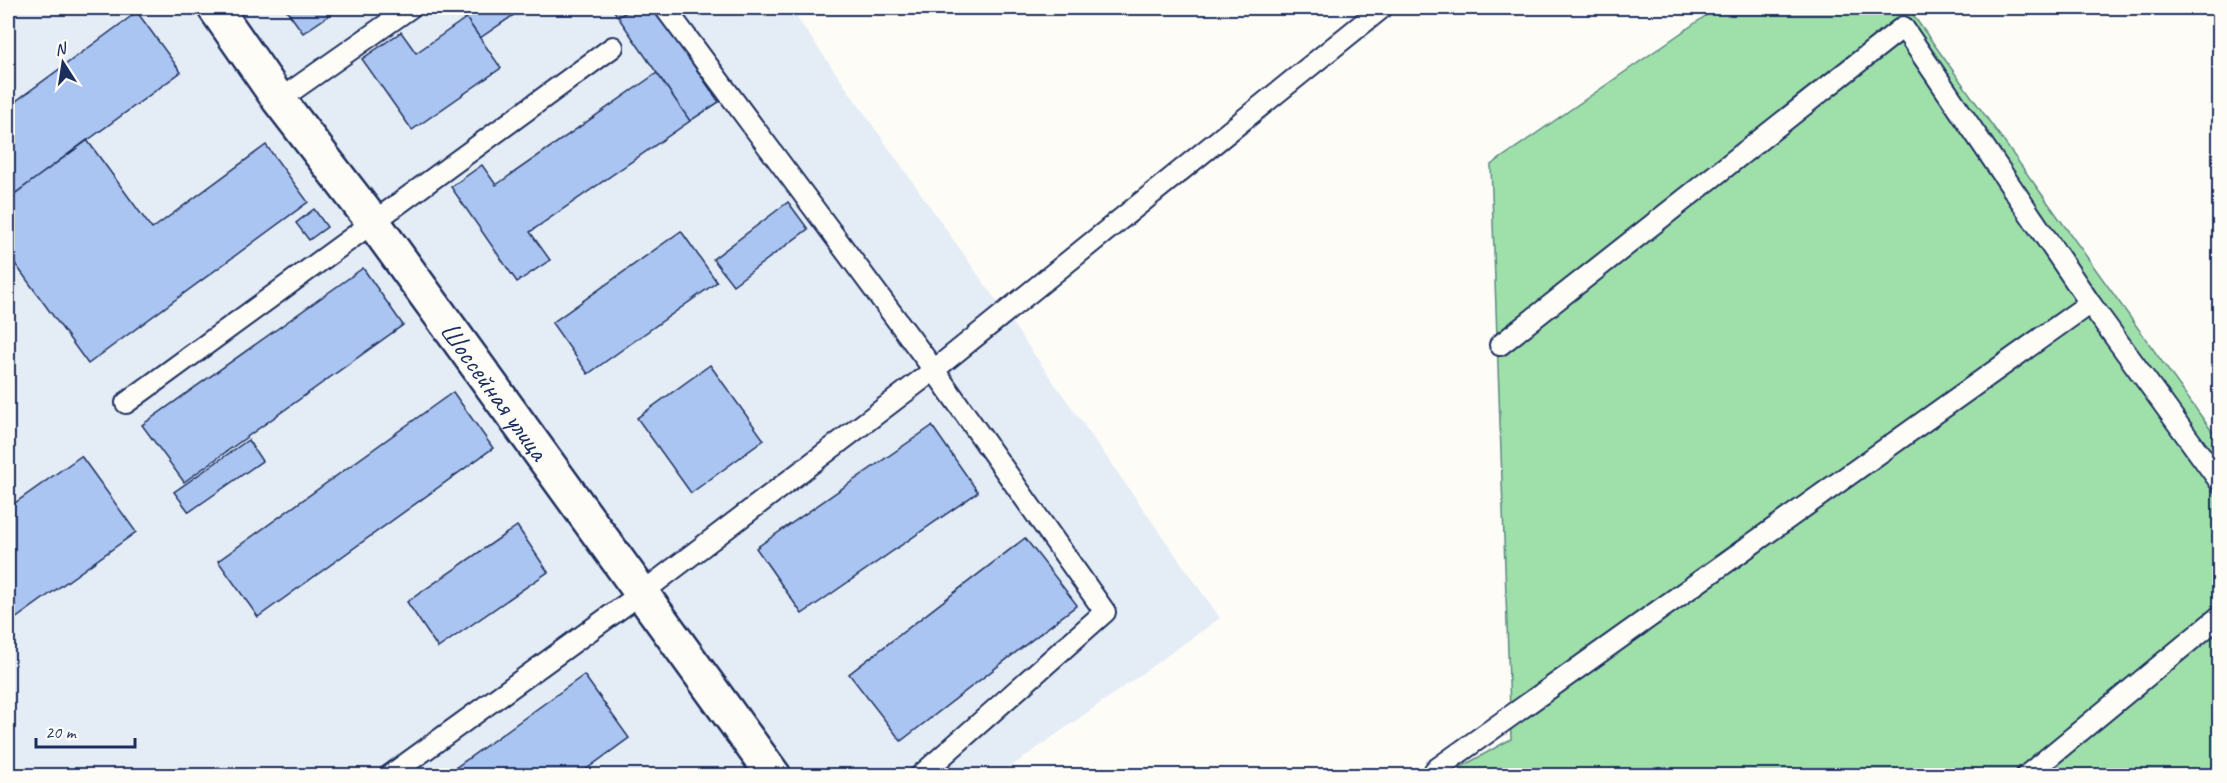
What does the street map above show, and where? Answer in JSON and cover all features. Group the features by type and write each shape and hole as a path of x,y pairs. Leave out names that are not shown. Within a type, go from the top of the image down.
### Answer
{"street":[{"name":"Шоссейная улица","path":"215,8 279,100 372,222 643,592 774,776"}],"lane":[{"path":"279,100 410,8"},
{"path":"665,8 934,370 1105,612 920,776"},
{"path":"389,776 643,592 934,370 1382,8"},
{"path":"1500,345 1903,27 2090,303 2220,482"},
{"path":"126,403 613,47"},
{"path":"1435,770 2090,303"},
{"path":"2026,776 2220,616"}],"shaded area":[{"path":"8,8 790,8 1220,618 999,775 8,775"}],"green space":[{"path":"1717,8 1908,8 2219,441 2219,775 1445,776 1511,739 1491,165"}],"building":[{"path":"285,8 340,8 303,33"},
{"path":"480,8 524,8 480,38 466,18"},
{"path":"612,8 633,8 618,17"},
{"path":"633,8 654,8 719,102 690,121 618,17"},
{"path":"137,12 181,72 10,197 8,194 8,107"},
{"path":"466,18 501,68 412,130 362,59 401,32 416,53"},
{"path":"657,73 690,121 530,232 550,260 517,282 451,187 482,165 496,185"},
{"path":"87,140 152,229 266,145 308,202 88,364 8,254 8,199"},
{"path":"788,202 808,229 733,285 713,259"},
{"path":"314,209 327,227 309,240 296,223"},
{"path":"681,231 717,282 588,374 552,323"},
{"path":"363,268 403,325 184,482 142,425"},
{"path":"710,365 764,440 691,493 637,418"},
{"path":"453,392 493,448 258,617 218,561"},
{"path":"932,426 978,492 802,614 756,548"},
{"path":"248,440 262,461 189,512 174,492"},
{"path":"81,456 136,532 8,624 8,508"},
{"path":"517,526 548,572 438,648 407,602"},
{"path":"1025,538 1077,605 901,741 849,674"},
{"path":"584,675 629,738 577,776 444,776"}]}
